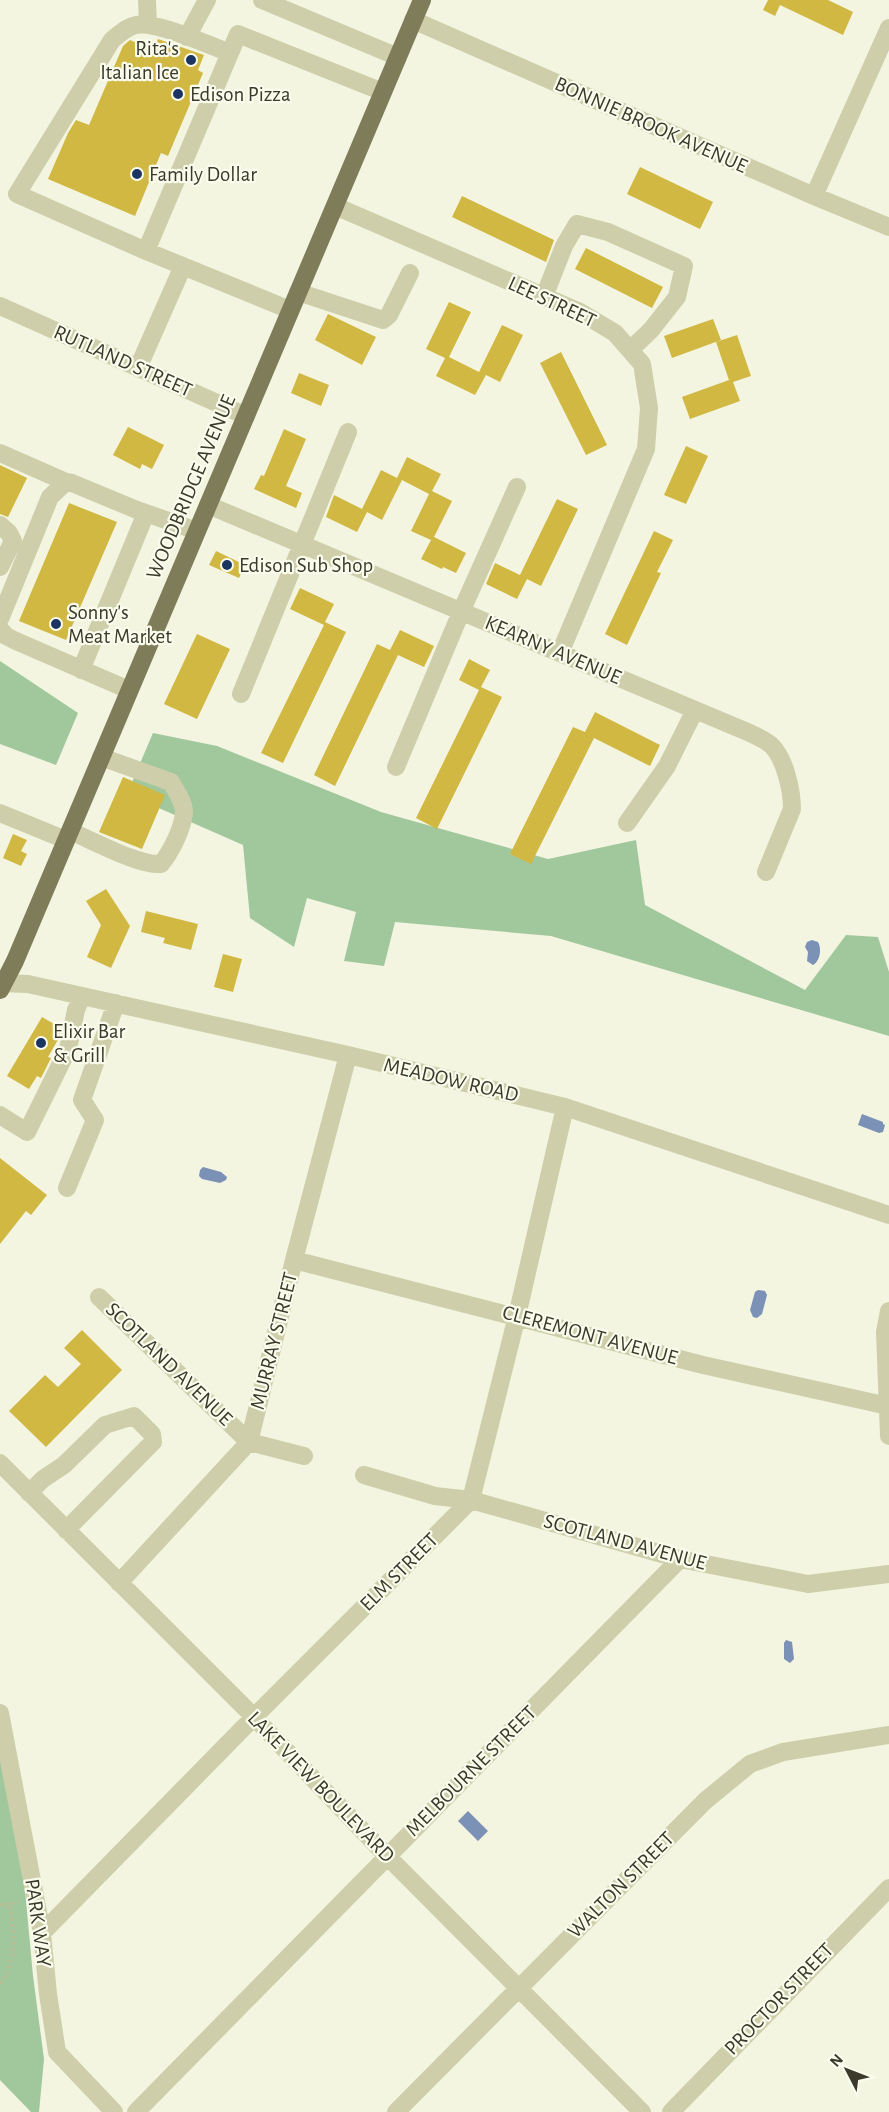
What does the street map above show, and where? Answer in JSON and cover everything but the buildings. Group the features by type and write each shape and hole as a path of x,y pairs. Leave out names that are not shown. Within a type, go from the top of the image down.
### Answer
{"main road":[{"name":"WOODBRIDGE AVENUE","path":"1,986 68,835 422,0"}],"street":[{"path":"147,0 148,25"},
{"path":"187,37 207,0"},
{"path":"262,0 398,57"},
{"name":"BONNIE BROOK AVENUE","path":"413,20 889,227"},
{"path":"230,53 148,25 126,28 112,40 17,195 290,310"},
{"path":"814,196 889,28"},
{"path":"146,251 238,34 383,92"},
{"name":"LEE STREET","path":"334,206 580,312 615,333 642,364 649,408 646,449 560,653"},
{"path":"544,297 564,246 577,224 608,232 684,266 677,297 651,330 630,350"},
{"path":"138,368 183,266"},
{"path":"298,292 383,320 389,315 410,273"},
{"name":"RUTLAND STREET","path":"0,306 246,416"},
{"path":"241,694 348,432"},
{"path":"0,453 66,482 197,531"},
{"path":"0,619 8,574 50,496 66,482"},
{"path":"396,767 461,612 517,487"},
{"name":"KEARNY AVENUE","path":"208,505 750,733 770,744 777,752 788,778 792,809 766,872"},
{"path":"81,670 146,513"},
{"path":"0,525 9,533 13,541 0,567"},
{"path":"0,628 6,636 16,641 129,690"},
{"path":"627,823 667,766 695,710"},
{"path":"0,813 161,864 171,851 184,813 171,782 101,757"},
{"name":"MEADOW ROAD","path":"1,986 28,984 348,1055 565,1107 889,1215"},
{"path":"0,1115 27,1132 68,1049 76,1010 82,996"},
{"path":"67,1188 95,1120 82,1100 116,1003"},
{"name":"MURRAY STREET","path":"119,1582 249,1442 348,1055"},
{"path":"471,1500 517,1316 565,1107"},
{"name":"CLEREMONT AVENUE","path":"294,1260 703,1365 888,1406"},
{"name":"SCOTLAND AVENUE","path":"99,1297 249,1442 304,1456"},
{"path":"889,1311 885,1332 889,1436"},
{"path":"30,1493 43,1479 64,1465 105,1425 134,1416 152,1434 153,1442 66,1530"},
{"name":"LAKE VIEW BOULEVARD","path":"0,1463 7,1483 30,1493 254,1717 387,1856 642,2112"},
{"name":"SCOTLAND AVENUE","path":"364,1475 435,1496 471,1500 680,1559 808,1584 889,1574"},
{"name":"ELM STREET","path":"42,1933 471,1500"},
{"name":"MELBOURNE STREET","path":"136,2112 680,1559"},
{"name":"PARK WAY","path":"0,1713 42,1933 57,2052 114,2112"},
{"name":"WALTON STREET","path":"396,2112 705,1801 750,1764 783,1752 889,1735"},
{"name":"PROCTOR STREET","path":"671,2112 889,1888"}],"path":[{"path":"0,1905 27,1902"},
{"path":"0,1984 10,1967 12,1953 9,1903"}],"green space":[{"path":"0,661 78,713 56,765 0,744"},
{"path":"153,733 217,746 381,812 548,859 636,840 645,905 805,990 846,935 878,937 889,972 889,1036 551,936 395,922 384,966 344,961 356,912 307,898 294,947 250,918 243,845 127,794"},
{"path":"0,1742 25,1890 44,2059 39,2112 31,2112 0,2080"}],"water":[{"path":"812,940 818,942 820,948 819,958 813,965 807,961 808,952 805,947 807,942"},
{"path":"862,1114 883,1122 885,1125 883,1132 879,1133 858,1125"},
{"path":"203,1167 221,1172 227,1177 226,1180 220,1183 202,1179 199,1176"},
{"path":"765,1291 767,1295 762,1314 757,1318 753,1317 750,1310 755,1292"},
{"path":"786,1640 792,1642 794,1659 790,1663 784,1659"},
{"path":"468,1811 488,1831 478,1841 458,1821"}],"place":[{"name":"Rita's Italian Ice","path":"191,60"},
{"name":"Edison Pizza","path":"178,94"},
{"name":"Family Dollar","path":"137,174"},
{"name":"Edison Sub Shop","path":"227,565"},
{"name":"Sonny's Meat Market","path":"56,624"},
{"name":"Elixir Bar & Grill","path":"41,1043"}]}
